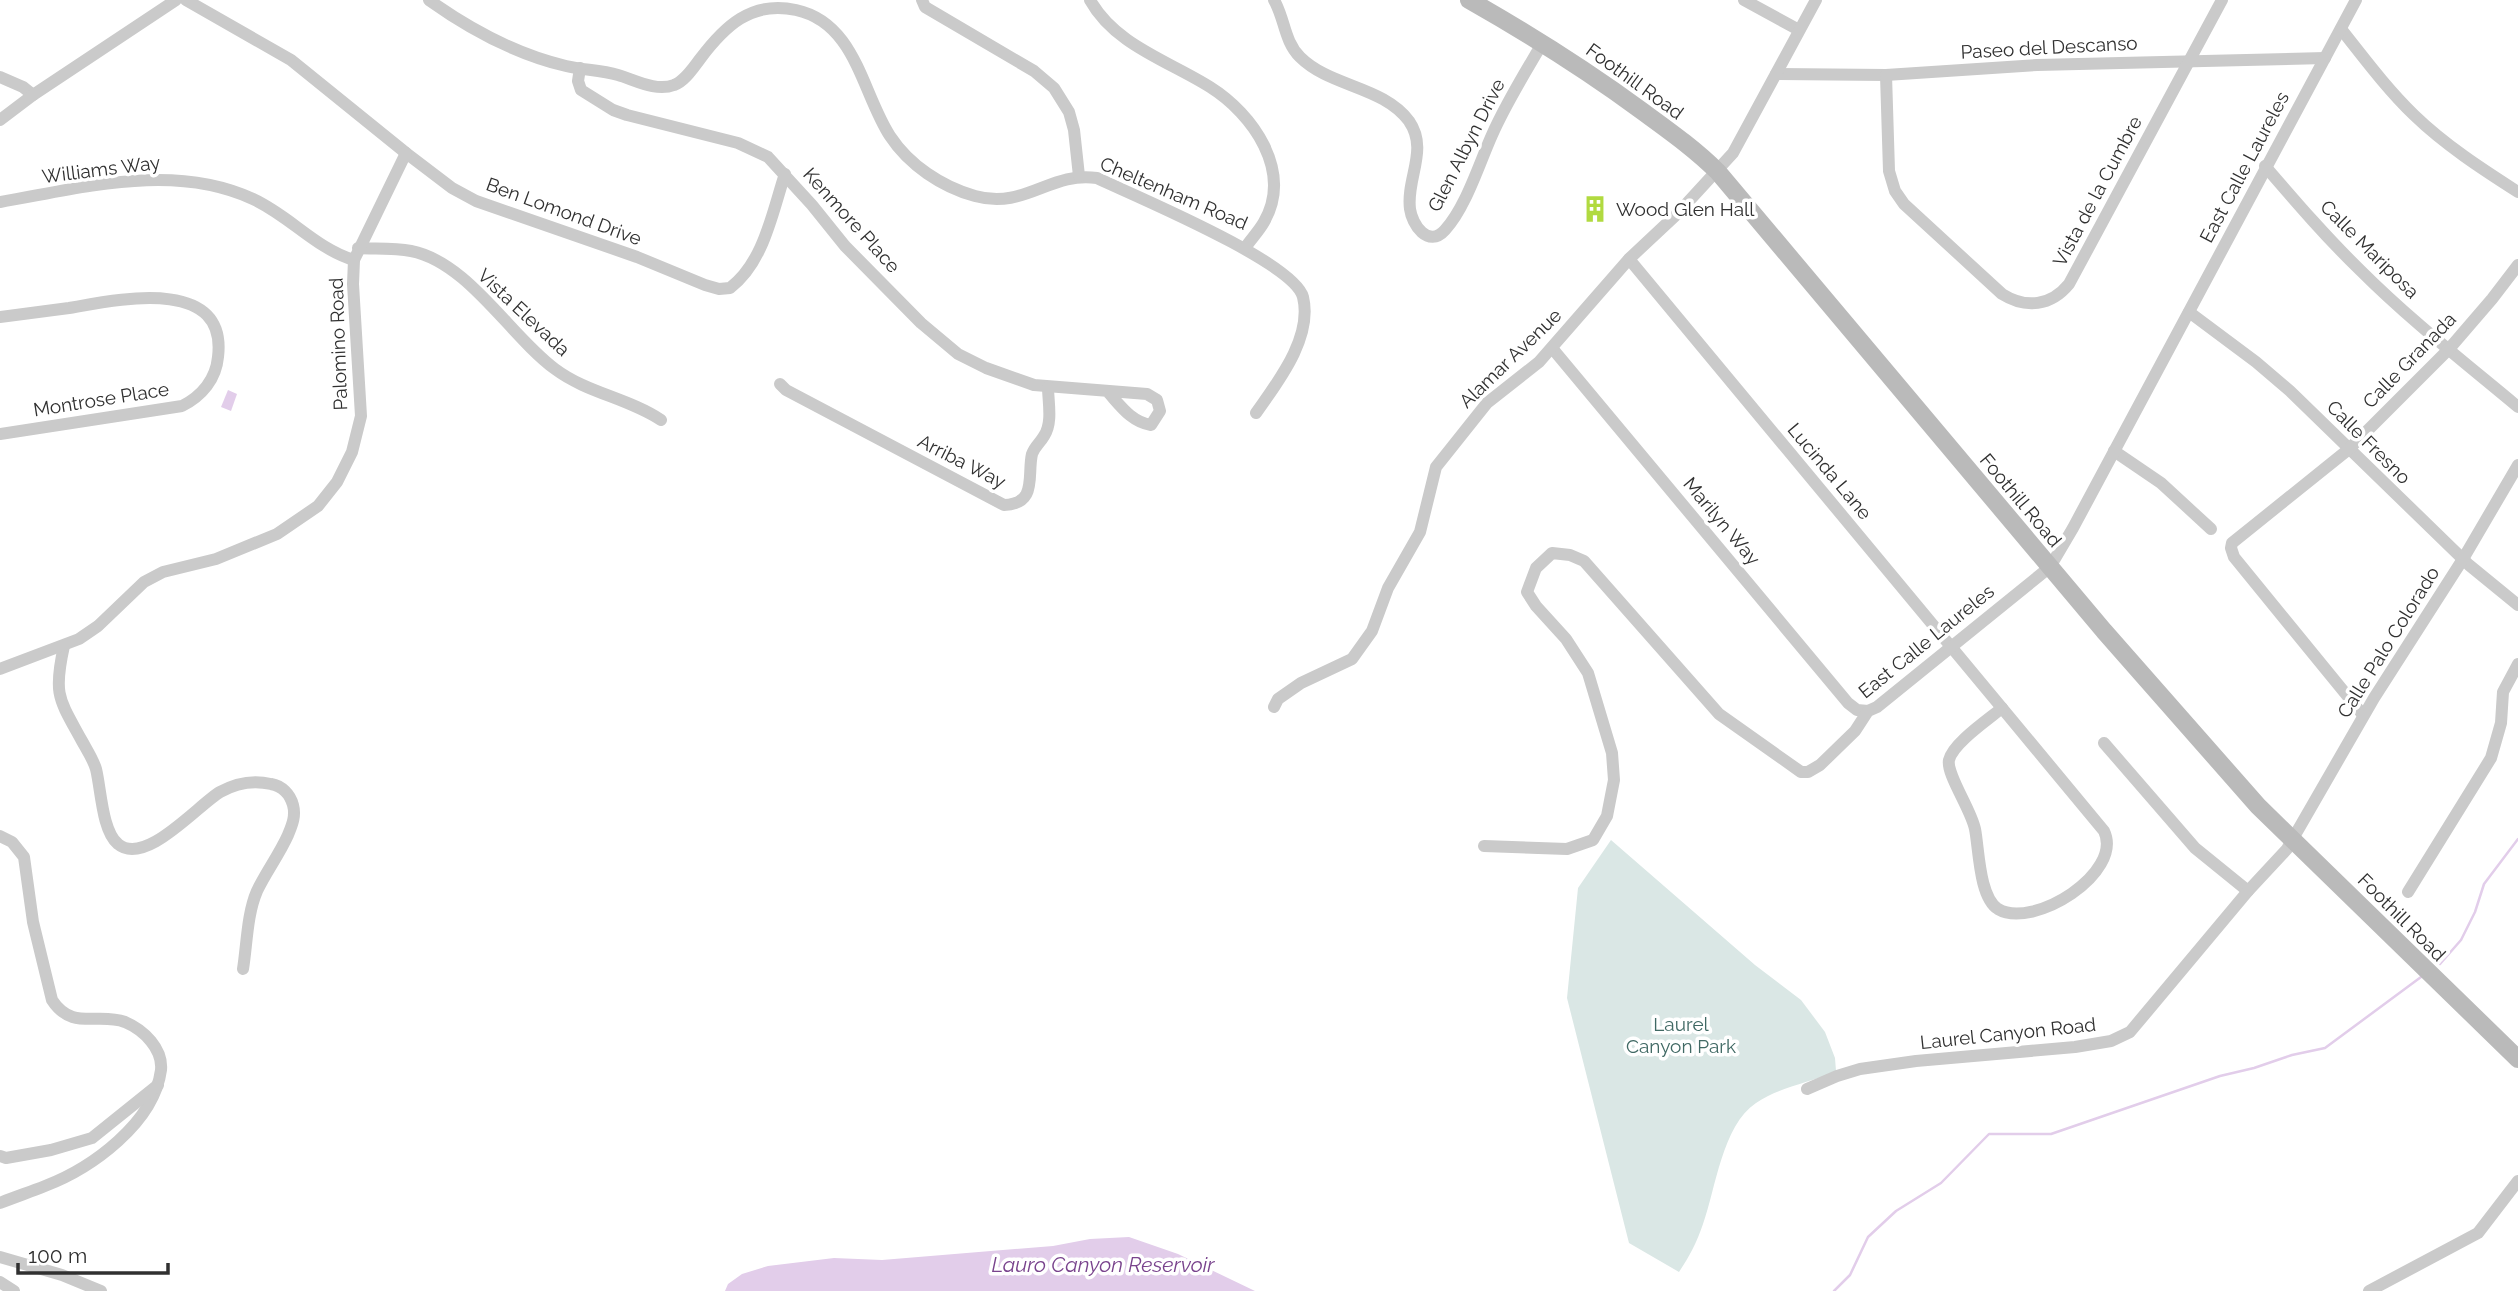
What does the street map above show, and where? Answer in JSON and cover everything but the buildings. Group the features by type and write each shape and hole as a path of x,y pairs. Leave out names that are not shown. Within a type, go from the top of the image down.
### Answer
{"main road":[{"name":"Foothill Road","path":"1469,0 1543,42 1598,78 1718,172 2050,567 2212,754 2292,840 2518,1059"}],"street":[{"path":"0,120 176,0"},
{"name":"Ben Lomond Drive","path":"186,0 292,60 452,188 495,209 636,257 705,285 724,289 741,280 753,263 785,174"},
{"name":"Cheltenham Road","path":"429,0 467,27 495,42 565,66 617,75 646,85 668,87 684,79 718,35 731,23 757,11 775,8 796,10 825,23 838,37 860,70 889,135 912,161 940,181 975,196 1009,200 1038,191 1060,180 1079,176 1097,178 1245,248 1264,222 1273,194 1272,166 1258,134 1227,99 1137,46 1106,22 1090,0"},
{"name":"Glen Albyn Drive","path":"1274,0 1281,13 1287,39 1300,57 1326,74 1382,99 1396,108 1411,125 1416,134 1418,156 1410,209 1414,224 1428,236 1445,231 1458,209 1508,101 1543,42"},
{"path":"1744,0 1799,30"},
{"name":"Alamar Avenue","path":"1273,707 1287,692 1352,659 1360,651 1372,632 1388,588 1420,532 1436,467 1487,402 1539,362 1629,259 1718,172 1733,153 1816,0"},
{"name":"Vista de la Cumbre","path":"1886,75 1889,171 1895,191 1904,204 2002,294 2019,303 2047,301 2069,284 2221,0"},
{"name":"East Calle Laureles","path":"1484,846 1567,849 1593,840 1607,816 1614,780 1612,753 1588,673 1566,639 1535,606 1527,592 1536,568 1552,553 1570,555 1584,561 1719,714 1801,772 1808,772 1820,765 1855,731 1868,711 2050,567 2356,0"},
{"path":"920,2 1034,71 1054,88 1069,112 1074,130 1079,176"},
{"path":"2341,29 2414,116 2518,192"},
{"name":"Paseo del Descanso","path":"1776,74 1886,75 2037,65 2325,58"},
{"name":"Kenmore Place","path":"580,68 581,90 613,110 738,143 768,157 845,246 937,338 958,354 986,368 1034,385 1107,391"},
{"path":"0,77 23,87 33,95"},
{"name":"Palomino Road","path":"0,669 64,646 98,626 152,577 216,559 262,541 277,534 328,497 352,452 361,416 352,284 356,254 406,153"},
{"name":"Calle Mariposa","path":"2265,166 2361,271 2518,407"},
{"name":"Williams Way","path":"0,202 142,180 170,180 224,188 254,199 317,243 356,254"},
{"path":"1245,248 1295,284 1304,300 1299,339 1256,414"},
{"name":"Vista Elevada","path":"356,254 411,251 439,262 458,275 555,369 577,383 661,420"},
{"name":"Lucinda Lane","path":"1629,259 1951,647 2002,708 2104,831 2108,842 2105,859 2076,890 2048,906 2017,913 2000,910 1987,897 1970,810 1949,768 1950,757 1956,747 2002,708"},
{"name":"Calle Granada","path":"2363,715 2234,558 2231,548 2236,538 2349,449 2449,349 2518,265"},
{"name":"Montrose Place","path":"0,317 136,298 177,299 196,307 206,315 219,340 219,354 217,367 204,391 182,406 0,434"},
{"name":"Calle Fresno","path":"2189,312 2256,362 2463,559 2518,605"},
{"name":"Marilyn Way","path":"1552,348 1848,704 1857,710 1868,711"},
{"name":"Arriba Way","path":"780,384 786,390 1004,505 1016,503 1028,491 1032,478 1033,453 1049,425 1048,387"},
{"path":"2113,451 2161,483 2211,530"},
{"name":"Calle Palo Colorado","path":"2292,840 2363,715 2463,559 2518,465"},
{"path":"64,646 57,675 60,700 95,766 109,830 117,844 132,850 146,848 208,800 223,790 244,782 277,785 288,793 293,804 294,819 283,846 256,892 243,969"},
{"path":"2408,892 2491,758 2501,723 2502,692 2518,664"},
{"path":"2104,743 2195,848 2248,891"},
{"path":"0,836 12,842 24,857 33,922 52,1000 57,1008 73,1018 124,1022 141,1031 156,1046 160,1056 158,1085 150,1104 107,1151 68,1176 0,1203"},
{"name":"Laurel Canyon Road","path":"1807,1089 1860,1069 1916,1061 2075,1047 2121,1037 2138,1024 2292,840"},
{"path":"0,1156 6,1158 51,1150 92,1138 158,1085"},
{"path":"2368,1291 2478,1233 2518,1181"},
{"path":"0,1257 62,1275 101,1291"},
{"path":"0,1282 14,1291"}],"green space":[{"name":"Laurel Canyon Park","path":"1611,840 1755,965 1801,1000 1825,1032 1835,1058 1836,1071 1775,1093 1744,1113 1728,1142 1701,1231 1679,1272 1629,1243 1567,998 1578,888"}],"water":[{"path":"228,390 237,394 231,411 221,407"},
{"name":"Lauro Canyon Reservoir","path":"1129,1237 1178,1254 1255,1291 725,1291 728,1284 742,1274 768,1266 834,1258 882,1260"}],"waterway":[{"path":"2440,964 2461,940 2475,912 2484,884 2518,839"},
{"path":"1834,1291 1850,1275 1868,1237 1896,1211 1941,1183 1989,1134 2051,1134 2220,1076 2325,1048 2421,977"}],"place":[{"name":"Wood Glen Hall","path":"1595,209"}]}
